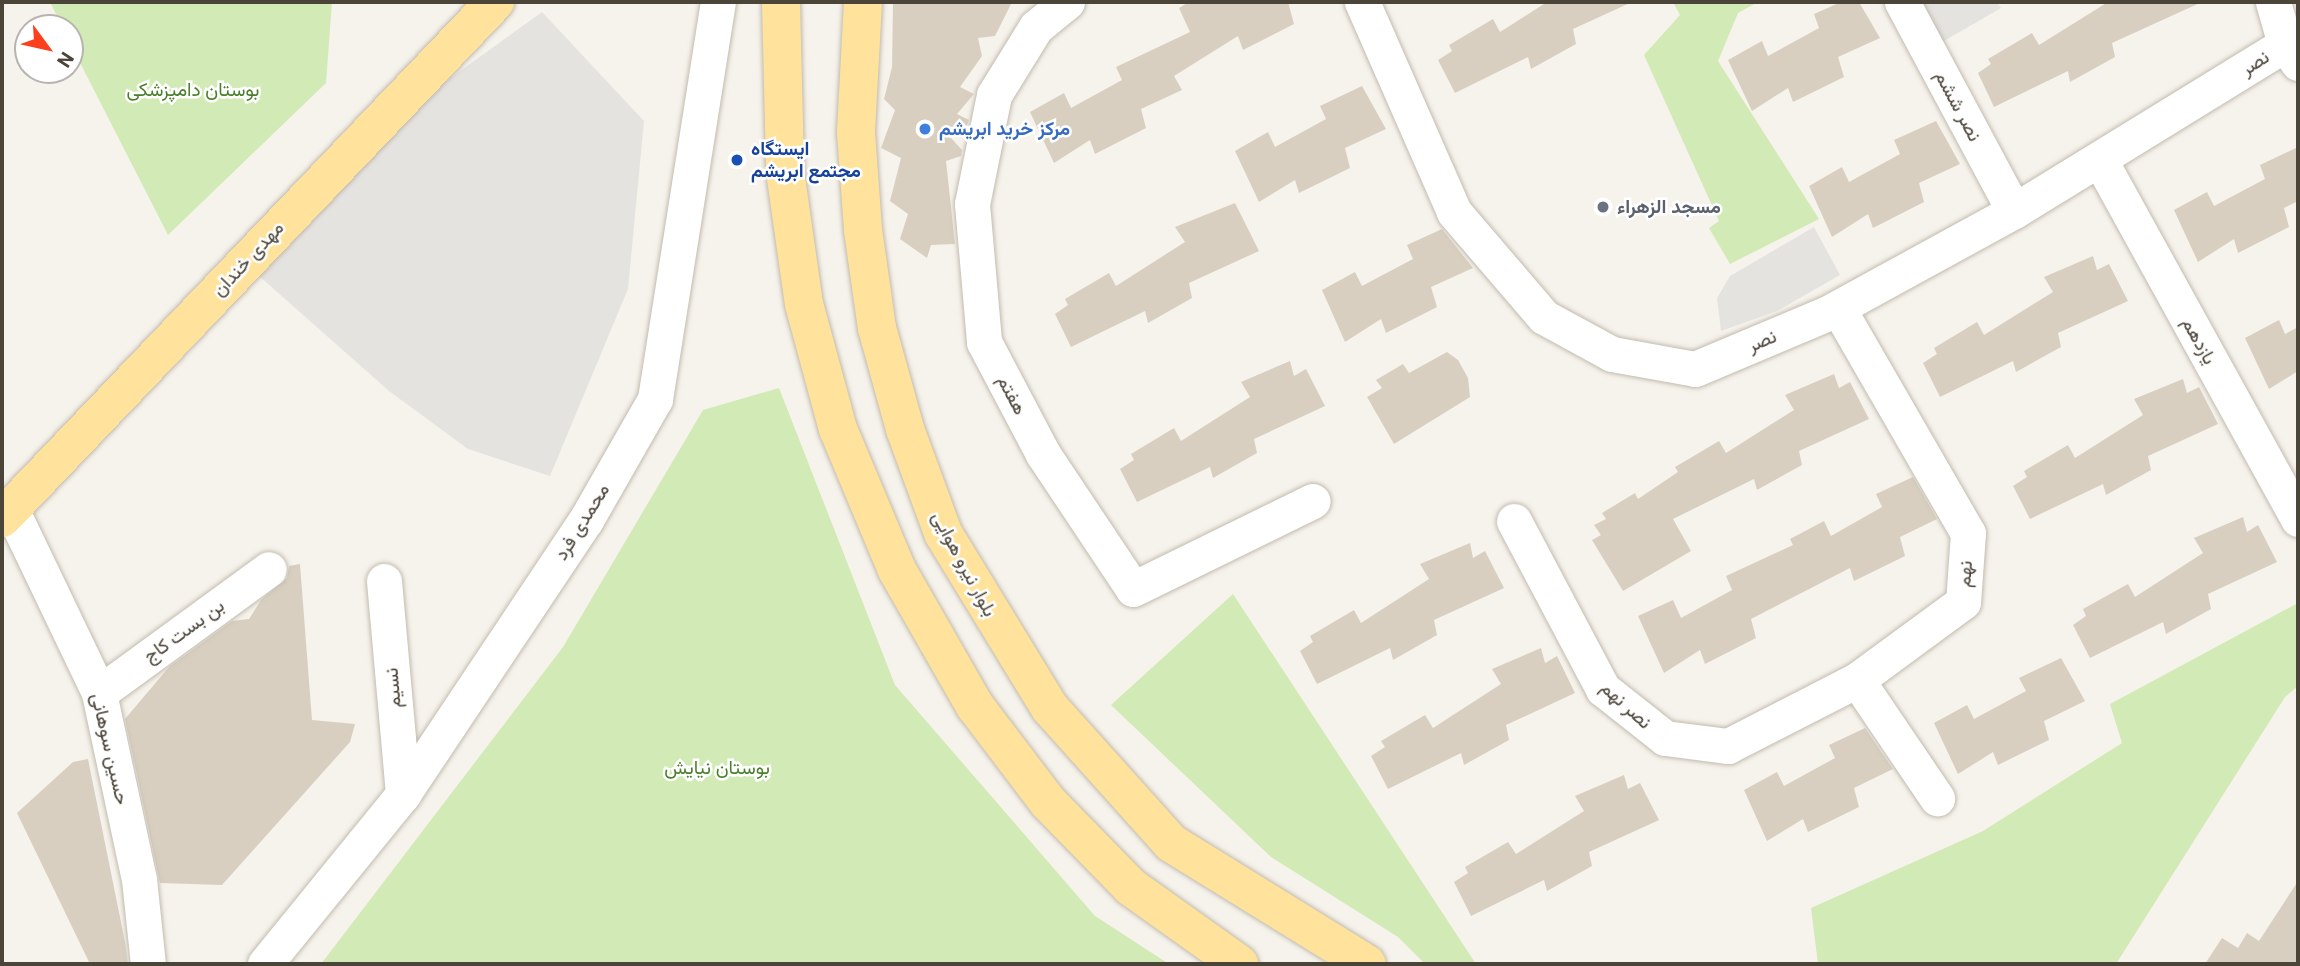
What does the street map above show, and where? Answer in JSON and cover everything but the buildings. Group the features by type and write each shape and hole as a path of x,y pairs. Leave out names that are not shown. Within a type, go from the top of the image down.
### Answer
{"main road":[{"name":"مهدی خندان","path":"5,503 458,2"},
{"name":"مهدی خندان","path":"5,503 495,2"},
{"path":"780,2 785,172 804,304 838,429 897,570 975,706 1048,802 1131,887 1239,964"},
{"name":"بلوار نیرو هوایی","path":"863,2 856,132 863,230 875,316 905,429 943,533 1050,708 1171,843 1367,964"}],"street":[{"name":"محمدی فرد","path":"265,964 402,794 586,520 655,399 718,2"},
{"name":"هفتم","path":"1067,2 1036,27 994,95 972,204 984,342 1043,454 1133,589 1313,501"},
{"name":"نصر","path":"1363,2 1454,212 1544,317 1612,354 1695,369 1838,308 2292,54"},
{"name":"نصر ششم","path":"1902,2 2014,211"},
{"path":"2273,2 2292,54"},
{"name":"یازدهم","path":"2101,162 2298,519"},
{"name":"نهم","path":"1838,308 1968,533 1963,602 1857,680"},
{"name":"حسین سوهانی","path":"5,503 99,693 139,879 148,964"},
{"name":"نصر نهم","path":"1514,521 1602,689 1665,738 1728,746 1857,680"},
{"name":"بن بست کاج","path":"99,693 269,569"},
{"name":"نسیم","path":"384,582 402,794"},
{"path":"1857,680 1937,798"}],"green space":[{"name":"بوستان دامپزشکی","path":"50,2 332,2 326,83 168,235 84,70 84,14 56,14"},
{"path":"1673,2 1758,2 1738,13 1718,61 1819,219 1730,264 1709,228 1719,221 1644,55 1680,15"},
{"name":"بوستان نیایش","path":"779,388 895,685 1095,916 1169,964 321,964 563,647 703,410"},
{"path":"1233,594 1476,964 1425,964 1398,937 1271,857 1111,705"},
{"path":"2298,603 2298,686 2285,697 2116,964 1818,964 1811,908 1983,831 2122,743 2110,704"}],"shaded area":[{"path":"1887,2 1997,2 2001,8 1918,56"},
{"path":"542,12 644,121 628,289 550,476 468,449 389,391 258,275 427,95"},
{"path":"1814,227 1840,275 1777,311 1721,331 1717,298 1730,276"}],"place":[{"name":"مرکز خرید ابریشم","path":"925,129"},
{"name":"ایستگاه مجتمع ابریشم","path":"737,160"},
{"name":"مسجد الزهراء","path":"1603,207"}]}
